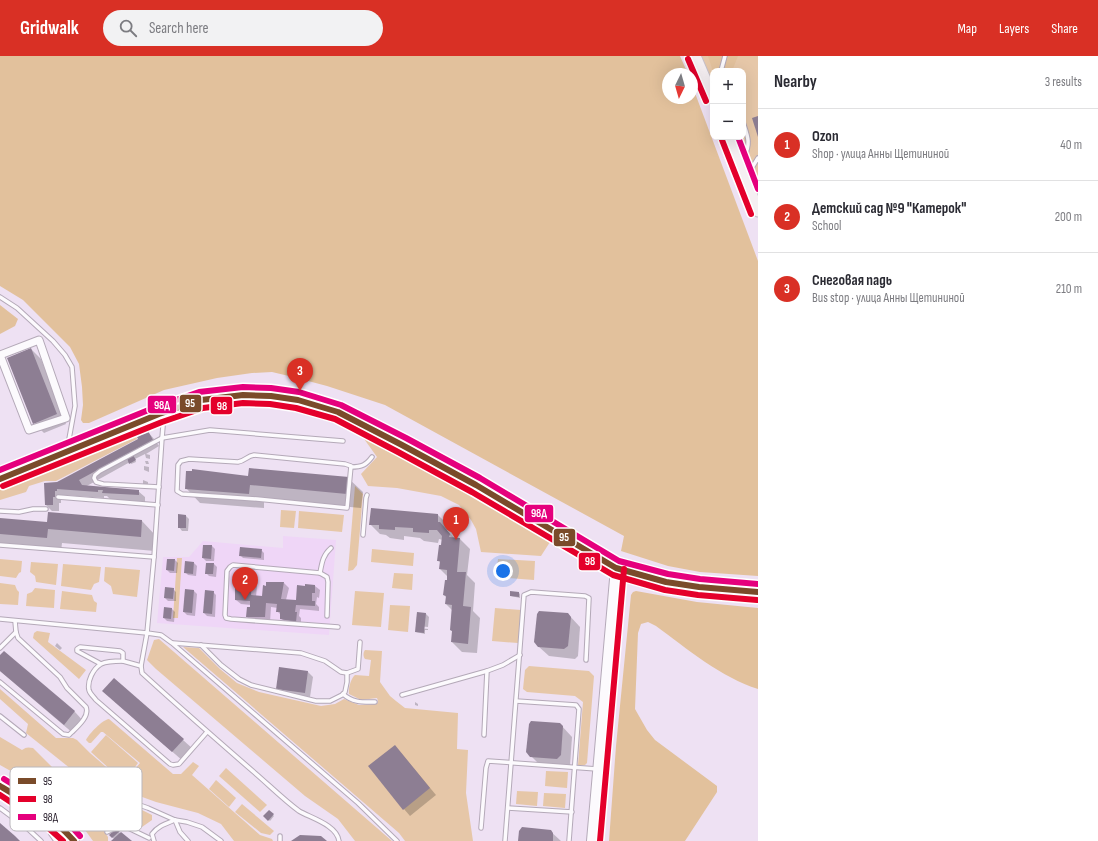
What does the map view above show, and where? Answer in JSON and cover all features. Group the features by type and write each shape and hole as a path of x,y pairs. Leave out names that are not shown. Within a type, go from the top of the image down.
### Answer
{"main road":[{"path":"695,56 710,91"},
{"path":"702,56 710,74"},
{"path":"730,140 758,211"},
{"path":"737,140 758,193"},
{"path":"0,479 159,414 201,400 242,395 271,396 298,400 338,412 476,485 616,568 666,582 700,587 758,592"},
{"path":"592,841 616,568"},
{"path":"0,786 10,792"},
{"path":"65,831 74,841"}],"street":[{"path":"39,340 66,418 29,430 0,355 39,340"}],"lane":[{"path":"722,68 725,56"},
{"path":"744,158 748,150 749,140 746,131"},
{"path":"750,171 758,158"},
{"path":"0,297 17,308 53,341 72,366 75,406 66,451"},
{"path":"159,414 163,426 158,505 147,633 141,666 142,673 207,732 300,811 333,830 340,839 339,841"},
{"path":"159,487 103,484 96,482 94,478 100,471 162,438 210,430 343,441"},
{"path":"351,467 348,508 257,499 182,494 177,491 178,465 184,459 238,462 242,461 247,456 254,455 361,467 368,463 372,457"},
{"path":"363,535 367,495"},
{"path":"58,497 158,505"},
{"path":"0,511 19,512 33,508 46,509"},
{"path":"0,545 154,556"},
{"path":"320,573 323,558 326,552 331,548"},
{"path":"327,616 328,582 327,577 320,573 233,565 230,566 227,571 226,618 338,627"},
{"path":"505,841 524,595 526,593 531,592 585,596 589,598 586,660"},
{"path":"0,619 161,635 358,803 396,841"},
{"path":"0,682 63,734 69,735 86,716 88,711 86,707 67,688 60,677 22,643 16,632 15,621"},
{"path":"0,648 16,632"},
{"path":"172,643 201,644 301,653 325,661 341,672 347,673 358,669 360,642"},
{"path":"201,644 222,665 239,679 251,685 316,701 330,701 339,698 343,694 348,682 347,673"},
{"path":"124,661 124,656 120,651 80,647 77,649 77,651 101,664 124,661 141,666"},
{"path":"402,695 488,671 503,665 520,655"},
{"path":"101,664 93,672 90,678 89,687 91,695 170,764 179,764 207,732"},
{"path":"484,735 488,671"},
{"path":"343,694 361,703 375,702"},
{"path":"516,701 576,705 578,707 576,767 569,841"},
{"path":"0,716 24,735"},
{"path":"481,828 486,764 488,761 491,760 598,769"},
{"path":"142,806 175,820 188,822 202,827 221,841"},
{"path":"0,808 10,815"},
{"path":"508,808 572,812"},
{"path":"149,838 160,826 175,820"},
{"path":"175,820 180,832 188,841"},
{"path":"30,831 41,841"},
{"path":"51,831 56,841"},
{"path":"134,831 154,841"},
{"path":"280,836 280,841"}],"shaded area":[{"path":"0,56 680,56 685,68 662,68 662,104 698,104 698,101 710,133 710,140 713,140 758,261 758,576 700,572 668,566 621,551 624,536 385,405 327,386 272,372 217,378 164,390 89,423 83,423 81,420 83,405 79,364 70,347 23,300 0,286"},
{"path":"699,56 758,56 758,201 733,140 746,140 746,68 710,68 710,83"},
{"path":"708,56 738,56 733,68 712,68"},
{"path":"0,305 18,319 15,326 0,334"},
{"path":"136,436 137,439 56,481 45,481 29,486 26,492 0,500 0,490"},
{"path":"362,436 461,489 550,542 541,556 481,552 476,529 459,505 441,496 397,488 368,486 361,474 377,457"},
{"path":"355,486 363,494 357,565 353,570 348,571"},
{"path":"281,510 296,511 294,528 280,527"},
{"path":"299,511 344,515 342,532 298,528"},
{"path":"283,536 336,540 329,635 157,623 163,557 189,557 203,541 283,548"},
{"path":"372,549 414,553 413,566 371,562"},
{"path":"177,558 182,558 178,618 173,618"},
{"path":"0,559 22,561 21,572 16,578 0,576"},
{"path":"498,559 535,561 534,580 496,577"},
{"path":"31,562 58,564 56,585 36,582 35,576 30,572"},
{"path":"63,564 101,567 99,582 94,584 91,590 61,586"},
{"path":"105,567 140,570 137,597 113,594 111,586 104,581"},
{"path":"394,573 413,574 412,590 392,588"},
{"path":"0,583 15,585 19,592 18,605 0,604"},
{"path":"35,588 55,590 54,608 26,606 27,594 32,592"},
{"path":"62,591 92,595 94,601 97,603 96,612 60,609"},
{"path":"355,591 384,593 381,627 352,625"},
{"path":"636,591 697,602 758,608 758,689 731,678 648,622 641,624 638,633 635,709 647,730 655,740 717,786 717,792 685,841 609,841 616,746 631,595"},
{"path":"390,605 410,606 408,632 388,630"},
{"path":"495,608 521,610 518,643 492,641"},
{"path":"37,631 50,633 48,642 86,670 79,679 33,638 34,633"},
{"path":"159,639 392,841 355,841 338,819 305,796 156,669 147,660 154,640"},
{"path":"183,647 199,648 220,669 237,683 259,692 321,706 335,704 344,699 359,705 377,704 377,698 361,700 349,694 349,689 351,681 355,675 369,676 371,660 364,658 365,650 382,651 380,682 390,696 396,701 405,708 458,713 457,749 468,750 466,793 473,841 405,841 399,833"},
{"path":"529,666 589,671 594,676 587,763 585,765 578,765 583,702 575,696 527,692 523,689 525,670"},
{"path":"0,689 56,738 73,738 77,740 106,767 68,767 26,733 28,724 0,699"},
{"path":"109,719 173,774 181,774 193,762 199,766 192,775 260,835 272,839 273,841 234,841 221,824 198,813 142,797 142,767 137,767 140,763 103,732 101,732 91,743 86,740 96,728 106,720"},
{"path":"106,735 138,763 135,767 108,767 91,752"},
{"path":"0,737 22,750 25,748 33,748 52,767 10,767 10,771 0,765"},
{"path":"226,768 267,805 260,812 219,776"},
{"path":"546,771 568,772 567,788 545,786"},
{"path":"216,780 236,798 229,807 209,789"},
{"path":"517,791 538,792 537,806 516,804"},
{"path":"544,793 566,794 565,808 543,806"},
{"path":"242,804 274,831 270,835 261,833 235,812"},
{"path":"142,810 152,815 152,820 142,827"},
{"path":"86,831 104,831 108,837 108,841 93,841"}],"building":[{"path":"758,116 758,137 752,118"},
{"path":"31,348 57,414 33,424 7,358"},
{"path":"148,431 153,440 79,480 82,485 139,490 139,495 102,493 103,490 98,490 98,492 57,489 57,491 55,491 55,497 53,497 53,505 45,505 44,483 57,482 138,439 137,437"},
{"path":"133,455 136,460 129,464 127,458"},
{"path":"249,468 349,477 347,494 250,485 249,494 185,489 186,471 192,471 192,469 248,476"},
{"path":"371,508 438,514 438,522 440,522 450,534 449,537 460,538 457,572 466,572 463,606 471,607 468,644 451,642 452,631 450,630 452,605 445,604 446,596 443,595 445,580 447,580 447,570 439,569 440,561 437,561 442,536 437,530 429,530 429,533 413,532 413,528 395,527 395,530 379,529 379,525 369,525"},
{"path":"48,512 142,520 141,537 48,529 47,538 0,534 0,518 47,522"},
{"path":"178,514 186,515 186,528 178,528"},
{"path":"203,545 212,545 211,559 202,558"},
{"path":"240,547 262,549 261,558 239,556"},
{"path":"167,559 175,559 174,571 166,570"},
{"path":"185,561 194,562 193,574 184,573"},
{"path":"206,563 214,563 213,574 205,574"},
{"path":"235,577 252,581 251,595 262,596 263,585 266,586 266,582 284,582 281,599 296,600 297,585 315,585 315,593 312,593 312,601 315,601 315,606 296,605 296,622 280,619 280,612 276,612 277,604 266,603 265,617 246,617 247,607 250,607 250,601 235,600"},
{"path":"165,587 174,588 173,599 164,598"},
{"path":"185,589 194,590 192,613 183,612"},
{"path":"205,590 214,591 212,614 203,613"},
{"path":"510,591 519,592 519,597 510,596"},
{"path":"164,607 172,608 171,619 163,618"},
{"path":"539,611 568,613 571,617 568,646 564,649 538,647 534,642 537,614"},
{"path":"417,612 426,613 424,633 415,632"},
{"path":"4,651 75,711 64,725 0,671 0,655"},
{"path":"279,667 308,671 305,693 276,689"},
{"path":"114,678 184,739 172,752 102,691"},
{"path":"531,721 560,723 563,726 561,755 557,759 530,757 526,752 529,724"},
{"path":"395,745 430,788 403,810 368,766"},
{"path":"269,810 274,814 268,821 263,816"},
{"path":"0,823 15,836 20,841 0,841"},
{"path":"522,827 551,830 553,833 553,841 518,841 519,831"},
{"path":"113,831 120,831 112,838 109,835"},
{"path":"121,832 132,841 111,841"},
{"path":"300,835 321,836 327,841 291,841"}],"transit line":[{"name":"98","path":"688,59 706,101"},
{"name":"98","path":"722,140 751,214"},
{"name":"98Д","path":"739,140 758,189"},
{"name":"98Д","path":"0,470 156,407 199,392 243,387 271,388 299,392 341,405 406,438 480,478 619,561 668,574 700,579 758,584"},
{"name":"95","path":"0,479 159,414 201,400 243,395 271,396 298,400 338,412 402,445 476,485 616,568 666,582 699,587 758,592"},
{"name":"98","path":"3,486 162,422 203,408 243,403 270,404 296,408 335,419 472,492 613,575 665,590 698,595 757,600"},
{"name":"98","path":"600,841 624,569"},
{"name":"98Д","path":"4,779 10,783"},
{"name":"95","path":"0,786 10,792"},
{"name":"98","path":"0,795 10,802"},
{"name":"98","path":"52,831 63,841"},
{"name":"95","path":"65,831 74,841"},
{"name":"98Д","path":"76,831 80,836"}],"place":[{"name":"Снеговая падь","path":"300,391"},
{"name":"Ozon","path":"456,540"},
{"name":"Детский сад №9 \"Катерок\"","path":"245,600"}]}
